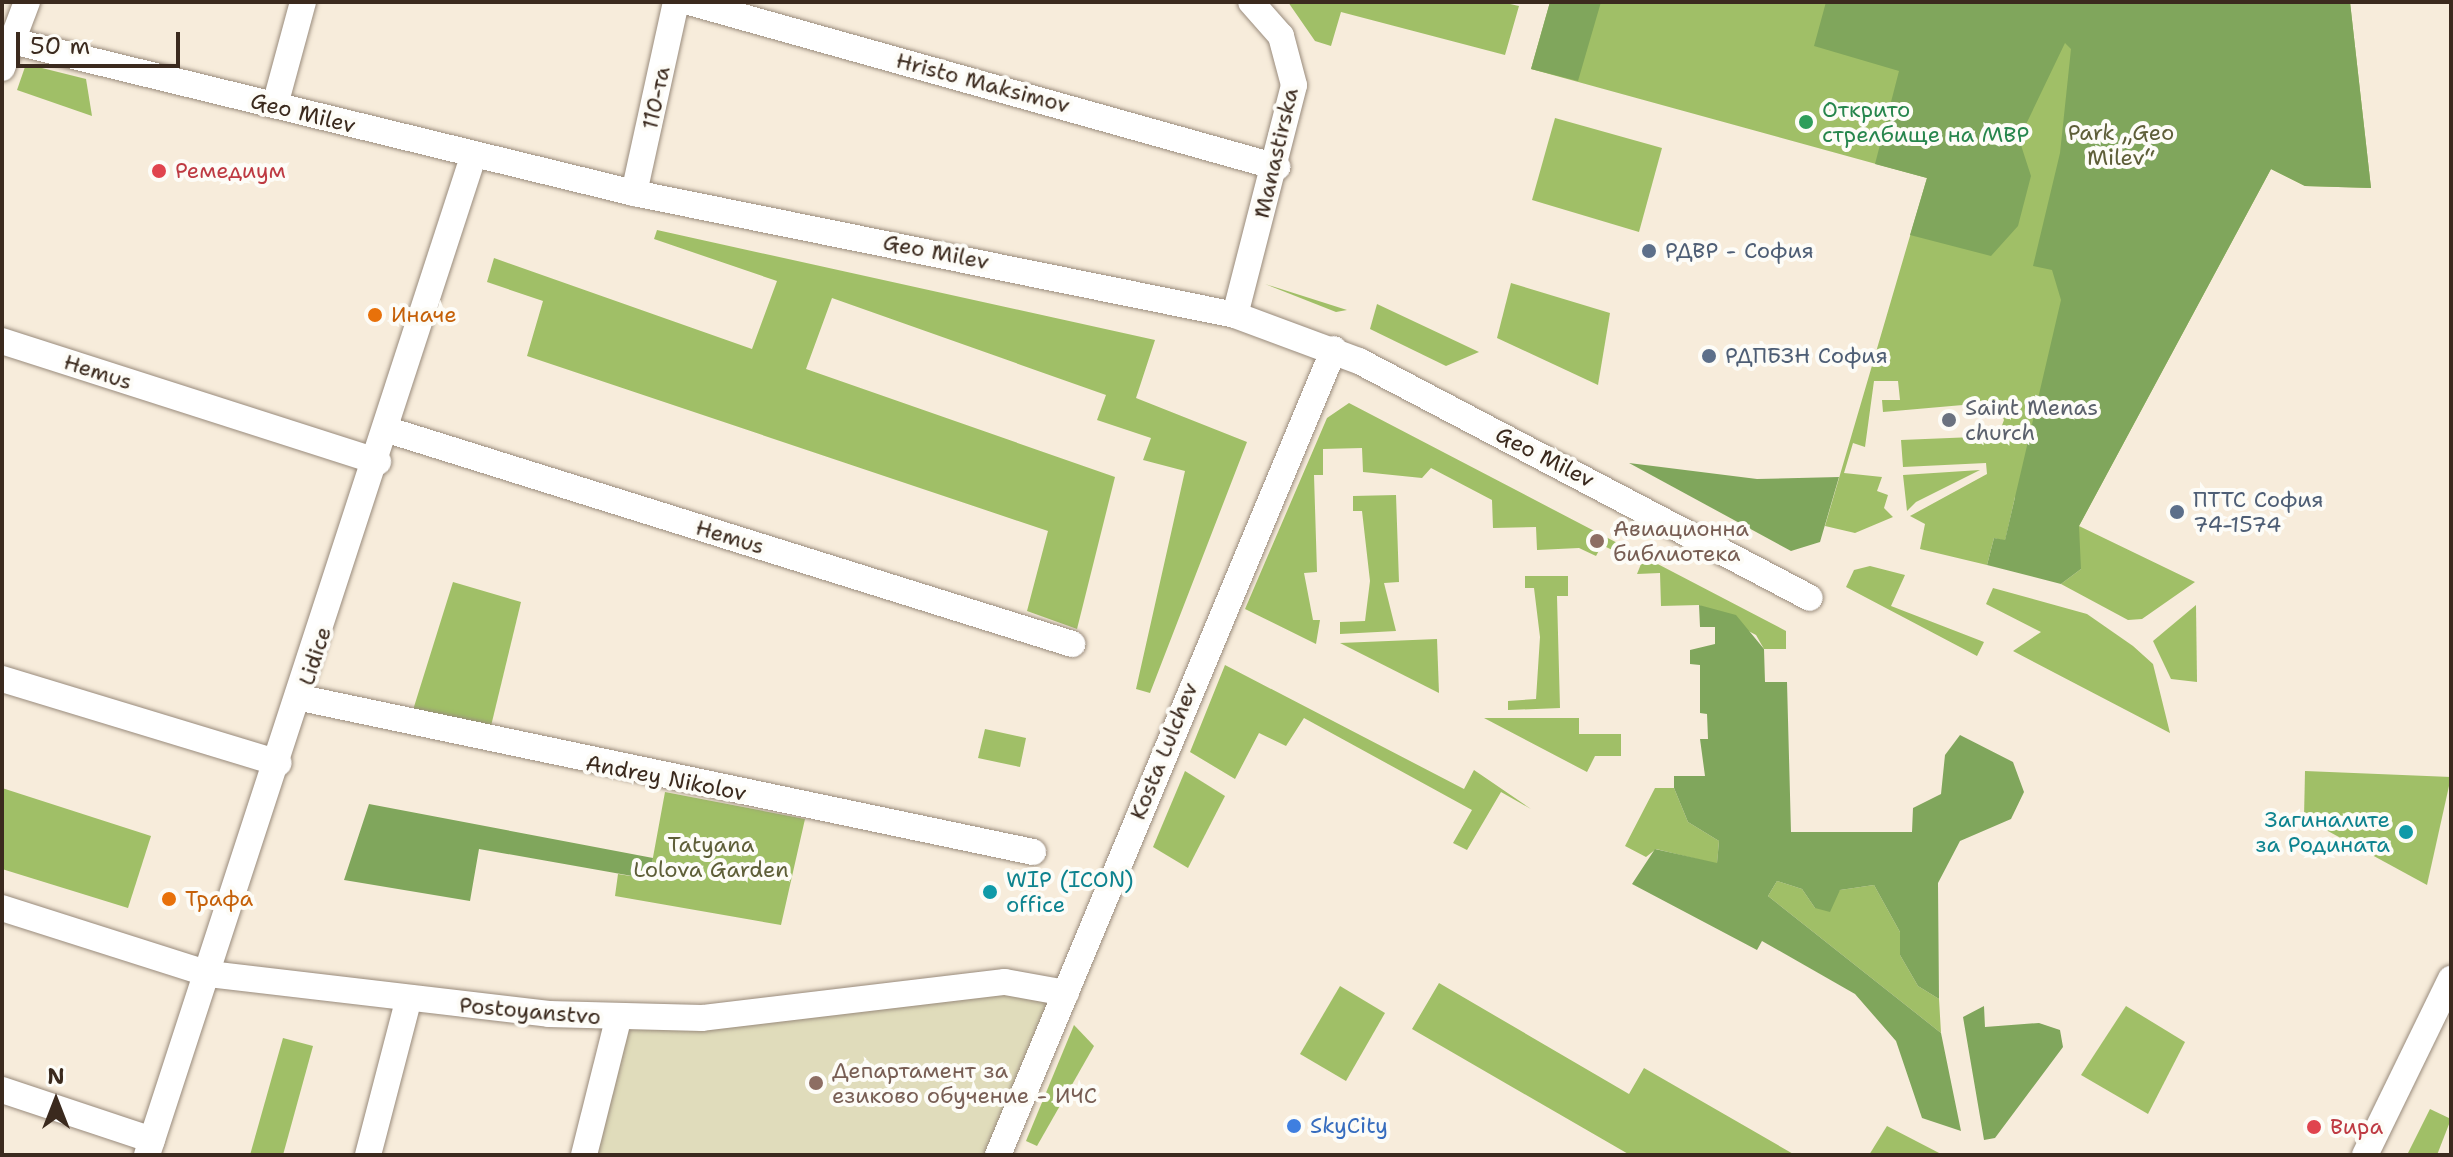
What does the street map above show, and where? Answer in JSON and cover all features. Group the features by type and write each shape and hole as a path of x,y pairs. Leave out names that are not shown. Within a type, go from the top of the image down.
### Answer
{"street":[{"path":"2,68 27,2"},
{"path":"275,105 303,2"},
{"name":"110-та","path":"634,193 676,2"},
{"name":"Hristo Maksimov","path":"689,2 1277,167"},
{"name":"Manastirska","path":"1235,315 1277,167 1293,63 1281,36 1251,2"},
{"name":"Geo Milev","path":"12,41 634,193 1235,315 1334,349 1810,598"},
{"name":"Lidice","path":"150,1147 301,698 474,154"},
{"name":"Hemus","path":"2,341 378,462"},
{"name":"Kosta Lulchev","path":"998,1155 1334,349"},
{"name":"Hemus","path":"388,430 1072,644"},
{"path":"2,679 279,763"},
{"name":"Andrey Nikolov","path":"301,698 1033,852"},
{"name":"Postoyanstvo","path":"2,908 209,974 618,1020 805,1010 1005,982 1066,993"},
{"path":"2365,1155 2451,979"},
{"path":"368,1155 409,998"},
{"path":"584,1155 618,1020"},
{"path":"2,1090 150,1147"}],"shaded area":[{"name":"Департамент за езиково обучение - ИЧС","path":"944,992 1066,993 998,1155 584,1155 618,1020"}],"green space":[{"path":"1288,2 1501,2 1519,6 1505,55 1341,12 1331,46 1315,41"},
{"name":"Park „Geo Milev“","path":"1550,2 2350,2 2371,188 2305,186 2271,169 2079,526 2195,582 2142,619 2128,620 2061,584 2081,569 2015,497 2005,541 1994,538 1987,565 1920,549 1925,524 1910,516 1987,474 1986,463 1903,467 1901,440 1998,436 2004,420 1997,402 1883,412 1882,400 1900,400 1898,381 1874,381 1865,447 1853,443 1844,473 1882,477 1877,491 1888,495 1884,508 1893,517 1855,533 1825,526 1927,178 1531,69"},
{"path":"1550,2 1601,2 1578,81 1531,69"},
{"name":"Park „Geo Milev“","path":"1826,2 2350,2 2371,188 2305,186 2271,169 2079,526 2081,569 2061,584 1987,565 1994,538 2005,540 2061,300 2052,270 2033,266 2060,153 2071,49 2065,43 2019,139 2031,176 2018,226 1991,256 1910,235 1927,178 1875,164 1899,71 1814,46"},
{"path":"26,64 86,79 92,116 17,90"},
{"path":"1555,118 1662,148 1639,232 1532,200"},
{"path":"657,230 1155,340 1136,398 1247,442 1150,693 1136,689 1185,471 1143,460 1151,438 1097,420 1106,395 832,298 806,369 1115,477 1077,629 1027,611 1048,531 527,356 543,301 487,282 494,258 752,349 777,281 654,239"},
{"path":"1511,283 1610,313 1598,385 1497,338"},
{"path":"1265,284 1347,310 1336,312"},
{"path":"1377,304 1479,352 1446,366 1370,329"},
{"path":"1349,403 1786,631 1786,649 1764,649 1756,635 1699,605 1661,606 1660,573 1637,574 1641,564 1602,545 1596,556 1579,548 1537,550 1536,527 1493,528 1492,500 1431,468 1422,478 1363,472 1362,448 1323,449 1323,475 1314,475 1317,572 1304,573 1313,620 1320,620 1316,644 1245,609 1327,418"},
{"path":"1629,463 1757,479 1839,477 1820,542 1791,551"},
{"path":"1980,470 1916,502 1907,511 1903,475"},
{"path":"1396,495 1399,582 1384,583 1396,631 1340,634 1340,622 1365,621 1370,581 1362,511 1353,511 1353,496"},
{"path":"1870,566 1905,575 1891,606 1984,642 1977,656 1846,587 1854,570"},
{"path":"1525,576 1568,576 1568,596 1557,596 1560,708 1508,710 1508,701 1536,699 1540,637 1534,588 1525,588"},
{"path":"453,582 521,602 491,726 413,710"},
{"path":"1993,588 2087,614 2133,646 2153,664 2170,733 2013,651 2041,632 1986,604"},
{"path":"1699,605 1736,615 1764,649 1765,682 1787,682 1791,832 1912,832 1913,808 1941,794 1945,755 1960,735 2013,762 2024,792 2011,819 1960,841 1938,883 1939,999 1918,986 1900,955 1900,932 1874,885 1840,890 1830,912 1815,908 1802,889 1777,881 1768,896 1941,1033 1961,1131 1922,1118 1896,1041 1855,994 1762,941 1757,950 1632,884 1655,849 1717,863 1719,841 1688,822 1674,788 1674,776 1705,776 1700,739 1708,739 1707,714 1700,713 1700,665 1690,664 1690,650 1715,644 1715,627 1700,627"},
{"path":"2196,605 2197,682 2171,679 2153,641"},
{"path":"1437,639 1439,693 1340,643"},
{"path":"1225,665 1464,789 1474,770 1531,809 1501,792 1467,850 1453,843 1472,810 1304,718 1286,746 1259,733 1235,779 1190,752"},
{"path":"1484,718 1579,718 1579,734 1621,734 1621,756 1595,756 1587,772"},
{"path":"985,729 1026,738 1020,767 978,758"},
{"path":"1185,771 1225,796 1188,868 1153,847"},
{"path":"2305,771 2451,777 2427,885 2304,818"},
{"path":"2,788 151,836 128,908 2,869"},
{"path":"1655,788 1674,788 1688,822 1719,841 1717,864 1656,849 1646,857 1625,846"},
{"name":"Tatyana Lolova Garden","path":"665,792 805,819 781,925 615,896 618,874 649,879"},
{"path":"369,804 653,858 649,879 479,849 470,901 344,880"},
{"path":"1777,881 1802,889 1815,908 1840,890 1874,885 1900,932 1900,955 1918,986 1939,999 1941,1033 1768,896"},
{"path":"1439,983 1629,1094 1644,1068 1795,1155 1630,1155 1412,1029"},
{"path":"1340,986 1385,1013 1346,1081 1300,1054"},
{"path":"1984,1006 1985,1027 2039,1023 2060,1030 2063,1047 1995,1138 1984,1140 1963,1017"},
{"path":"2126,1006 2185,1042 2148,1114 2081,1075"},
{"path":"1074,1025 1094,1046 1037,1146 1026,1141"},
{"path":"283,1038 313,1046 283,1155 250,1155"},
{"path":"2430,1109 2451,1119 2437,1155 2407,1155"},
{"path":"1887,1126 1943,1155 1869,1155"}],"place":[{"name":"Открито стрелбище на МВР","path":"1806,122"},
{"name":"Ремедиум","path":"159,171"},
{"name":"РДВР - София","path":"1649,251"},
{"name":"Иначе","path":"375,315"},
{"name":"РДПБЗН София","path":"1709,356"},
{"name":"Saint Menas church","path":"1949,420"},
{"name":"ПТТС София 74-1574","path":"2177,512"},
{"name":"Авиационна библиотека","path":"1597,541"},
{"name":"Загиналите за Родината","path":"2406,832"},
{"name":"WIP (ICON) office","path":"990,892"},
{"name":"Трафа","path":"169,899"},
{"name":"Департамент за езиково обучение - ИЧС","path":"816,1083"},
{"name":"SkyCity","path":"1294,1126"},
{"name":"Вира","path":"2314,1127"}]}
